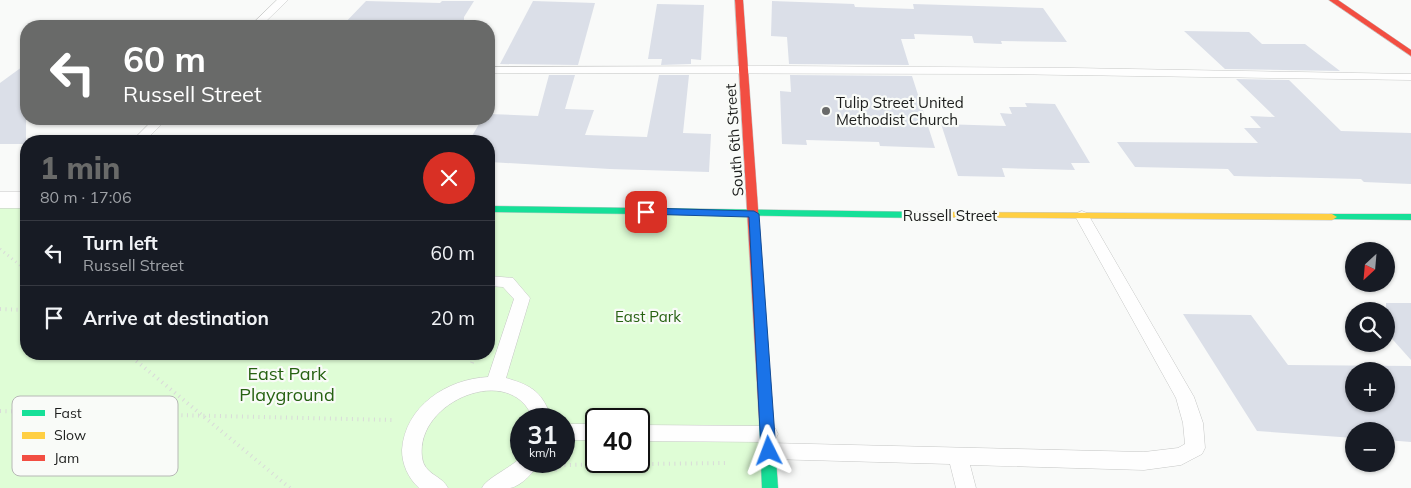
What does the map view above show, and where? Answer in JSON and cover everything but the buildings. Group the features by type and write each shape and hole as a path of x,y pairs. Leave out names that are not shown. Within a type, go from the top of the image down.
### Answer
{"street":[{"name":"South 6th Street","path":"739,0 770,488"},
{"path":"1333,0 1411,54"},
{"path":"0,200 20,200"},
{"name":"Russell Street","path":"495,209 754,214 1411,218"}],"lane":[{"path":"262,20 283,0"},
{"path":"495,70 744,68 850,71 1073,71 1411,77"},
{"path":"144,135 155,125"},
{"path":"650,433 958,456 1144,461 1181,456 1195,448 1193,423 1185,398 1082,216"},
{"path":"495,281 507,282 522,298 495,384"},
{"path":"438,488 425,481 414,466 411,448 416,429 428,412 444,398 464,388 486,384 507,385 524,392 537,404 539,408"},
{"path":"958,456 966,488"},
{"path":"492,488 518,473"}],"path":[{"path":"0,249 20,265"},
{"path":"0,309 20,310"},
{"path":"135,360 290,488"},
{"path":"178,415 401,420"},
{"path":"547,476 562,465 728,463"}],"green space":[{"name":"East Park","path":"0,205 20,205 20,360 495,360 495,211 754,214 765,488 0,488"}],"traffic: fast":[{"path":"495,209 923,215"},
{"path":"1332,217 1411,217"},
{"path":"766,417 770,488"}],"traffic: slow":[{"path":"923,215 1332,217"}],"traffic: jam":[{"path":"739,0 766,417"},
{"path":"1333,0 1411,54"}],"place":[{"name":"Tulip Street United Methodist Church","path":"826,111"}],"route":[{"path":"646,212 754,214 769,451"}],"park label":[{"name":"East Park Playground","path":"287,383"}]}
